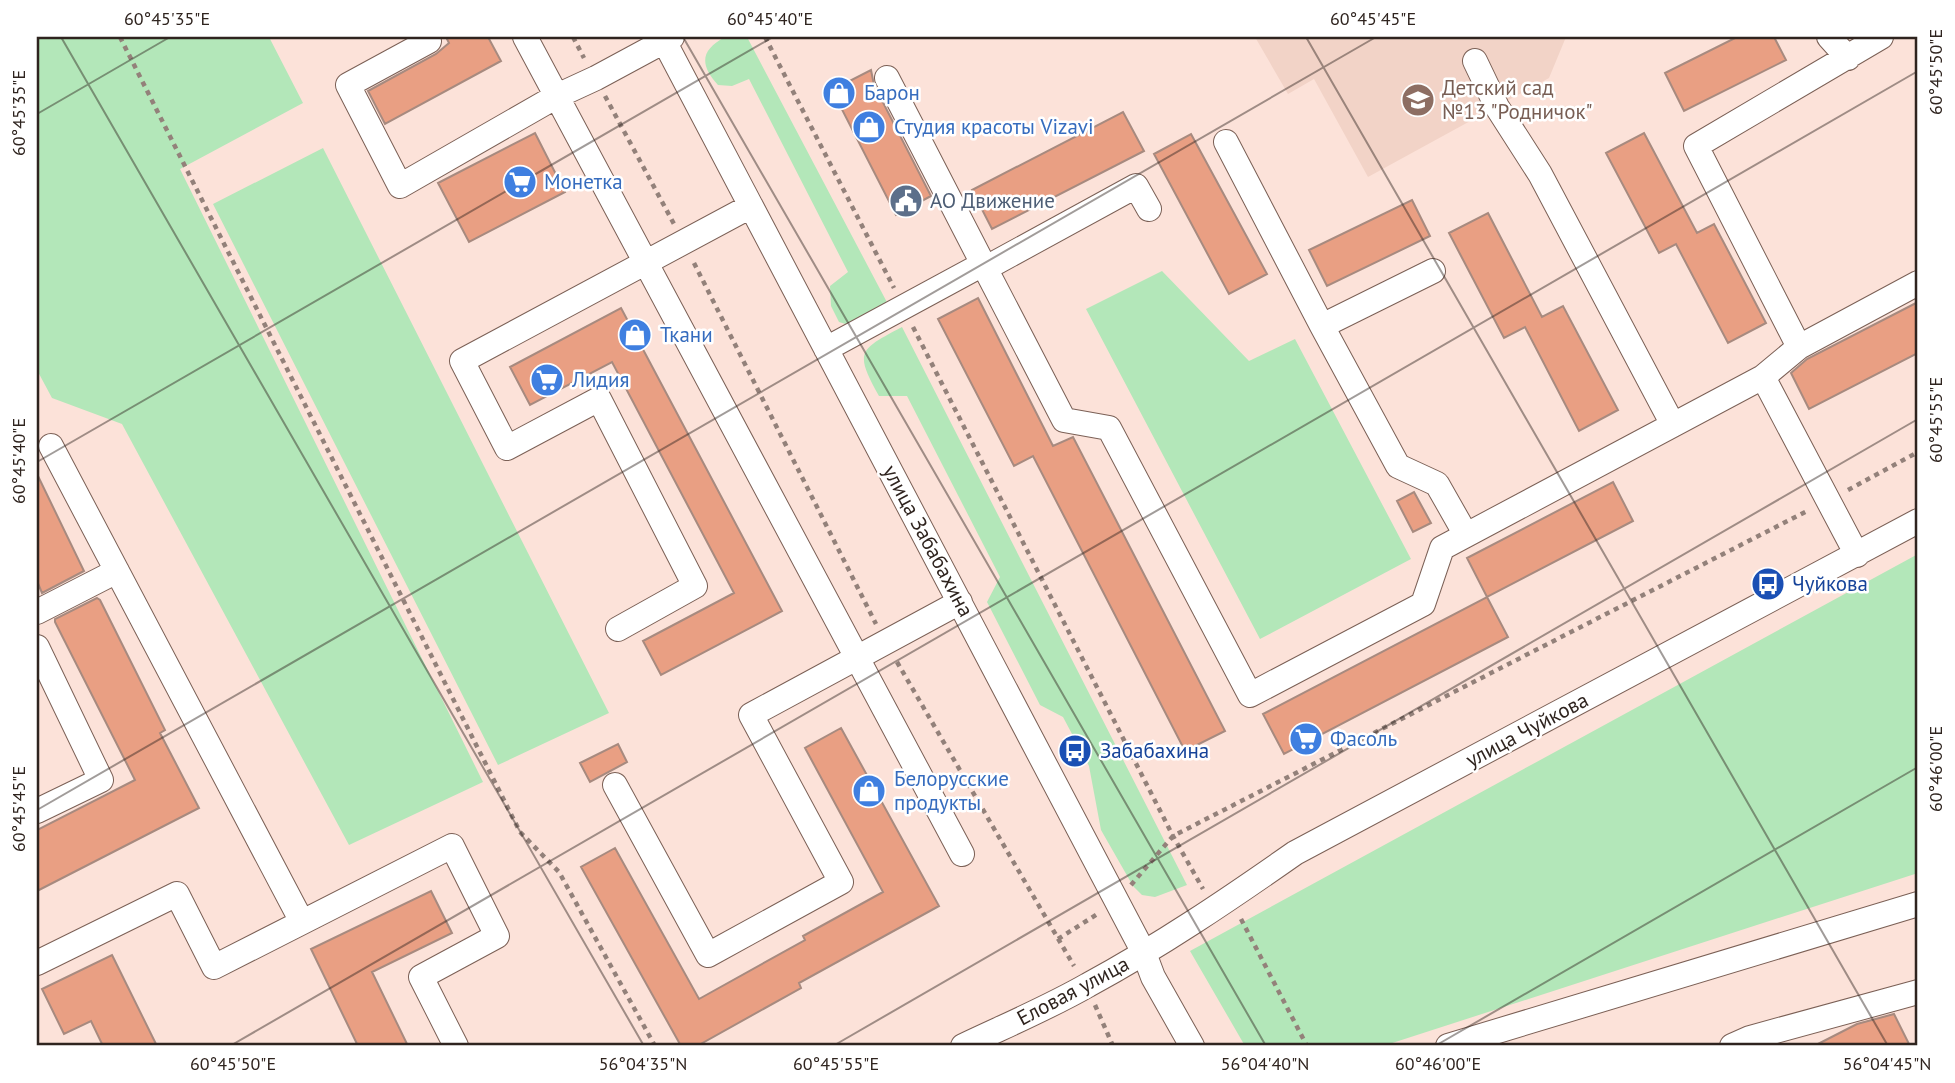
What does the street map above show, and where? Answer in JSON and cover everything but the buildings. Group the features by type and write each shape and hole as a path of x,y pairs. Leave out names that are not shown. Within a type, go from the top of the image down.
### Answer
{"street":[{"path":"427,37 429,41 348,85 400,186 557,96 596,78 666,38"},
{"path":"525,37 962,854"},
{"path":"1829,37 1847,58"},
{"path":"1799,347 1696,146 1881,37"},
{"name":"улица Забабахина","path":"666,38 751,206 1144,953 1153,977 1192,1046"},
{"path":"1475,61 1497,107 1540,174 1673,425"},
{"path":"887,78 1064,420 1109,428 1250,695 1423,604 1442,548 1763,377 1799,347 1918,283"},
{"path":"1226,142 1398,466 1437,484 1466,535"},
{"path":"826,349 1136,186 1149,209"},
{"path":"618,629 695,586 599,398 507,448 462,361 751,206"},
{"path":"1322,326 1433,271"},
{"path":"1763,377 1857,555"},
{"path":"51,446 302,922"},
{"name":"улица Чуйкова","path":"1144,953 1215,909 1295,853 1918,521"},
{"path":"37,612 117,571"},
{"path":"615,785 708,955 841,882 751,715 960,602"},
{"path":"37,647 101,780 37,811"},
{"path":"37,963 177,894 214,967 452,846 497,936 421,977 456,1046"},
{"path":"1448,1046 1918,904"},
{"name":"Еловая улица","path":"963,1046 1087,986 1144,953"},
{"path":"1732,1046 1751,1038 1918,992"}],"path":[{"path":"120,37 520,832 559,872 655,1046"},
{"path":"573,37 684,243 886,642 1087,986 1113,1046"},
{"path":"765,37 1173,836 1215,909 1237,911 1307,1046"},
{"path":"1058,939 1116,902 1173,836 1918,452"}],"shaded area":[{"name":"Детский сад №13 \"Родничок\"","path":"1255,37 1566,37 1549,78 1368,177 1314,79 1288,94"}],"green space":[{"path":"37,37 269,37 303,103 180,169 483,782 349,845 122,424 52,398 37,370"},
{"path":"725,37 747,37 890,308 852,326 839,322 831,306 830,286 848,272 749,79 732,86 718,85 708,70 705,58 707,52"},
{"path":"323,148 609,713 498,765 213,204"},
{"path":"1162,271 1249,361 1295,339 1411,559 1260,639 1086,309"},
{"path":"902,327 1187,885 1155,897 1142,895 1133,886 1101,830 1089,766 1063,717 1040,705 987,602 1000,577 907,396 879,396 871,381 864,360 865,353 877,341"},
{"path":"1918,554 1918,873 1383,1046 1245,1046 1190,951"}],"place":[{"name":"Барон","path":"839,93"},
{"name":"Детский сад №13 \"Родничок\"","path":"1418,100"},
{"name":"Студия красоты Vizavi","path":"869,127"},
{"name":"Монетка","path":"520,182"},
{"name":"АО Движение","path":"906,201"},
{"name":"Ткани","path":"635,335"},
{"name":"Лидия","path":"547,380"},
{"name":"Чуйкова","path":"1768,584"},
{"name":"Фасоль","path":"1306,739"},
{"name":"Забабахина","path":"1075,751"},
{"name":"Белорусские продукты","path":"869,791"}]}
